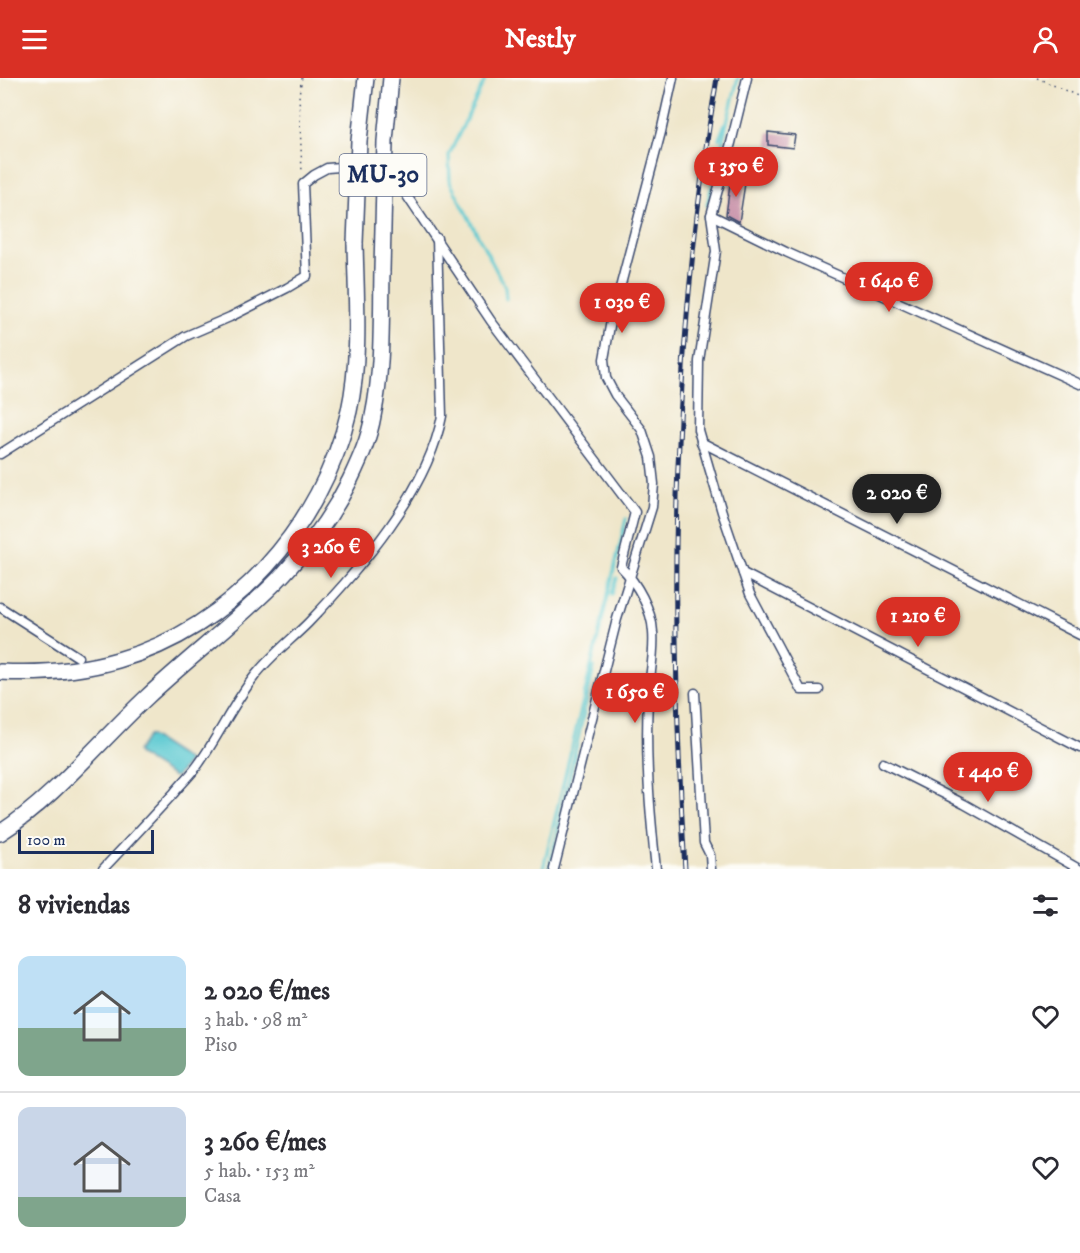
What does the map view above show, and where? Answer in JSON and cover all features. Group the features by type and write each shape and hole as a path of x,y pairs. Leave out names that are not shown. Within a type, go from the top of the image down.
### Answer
{"highway":[{"name":"MU-30","path":"0,672 69,670 128,657 158,646 204,620 252,582 294,532 320,488 332,462 349,408 356,317 355,243 359,141 366,78"},
{"name":"MU-30","path":"0,833 27,814 175,671 263,596 315,538 348,484 368,436 376,401 380,363 385,141 391,78"}],"street":[{"path":"554,869 617,619 652,507 654,484 651,457 642,430 606,378 604,360 610,326 673,78"},
{"path":"747,78 711,215 716,251 699,361 698,430 750,594 801,690 819,690"},
{"path":"0,454 186,336 239,312 307,276 303,184 314,175 327,168 340,167 375,172 390,179 405,193 491,321 635,512 621,567 630,576 642,596 653,631 648,700 648,790 656,869"},
{"path":"711,215 786,252 1080,384"},
{"path":"102,869 139,832 199,764 219,728 254,677 339,589 384,533 412,493 439,432 442,416 437,238"},
{"path":"701,442 1080,635"},
{"path":"742,573 1080,748"},
{"path":"0,607 78,657"},
{"path":"695,693 704,843 710,855 711,869"},
{"path":"883,763 964,804 1079,869"}],"path":[{"path":"302,78 299,94 303,184"},
{"path":"1037,78 1080,97"}],"water":[{"path":"149,735 186,759 188,762 177,776 174,777 139,755 137,751"}],"building":[{"path":"768,132 795,135 793,148 768,145"},
{"path":"731,177 746,177 739,222 726,215"}],"waterway":[{"path":"486,78 449,155 450,182 505,287 506,299"},
{"path":"707,205 738,78"},
{"path":"719,139 725,123"},
{"path":"543,869 626,519"},
{"path":"612,594 617,578"},
{"path":"549,869 594,667"}],"railway":[{"path":"685,869 676,671 678,472 691,275 702,176 717,78"}]}
